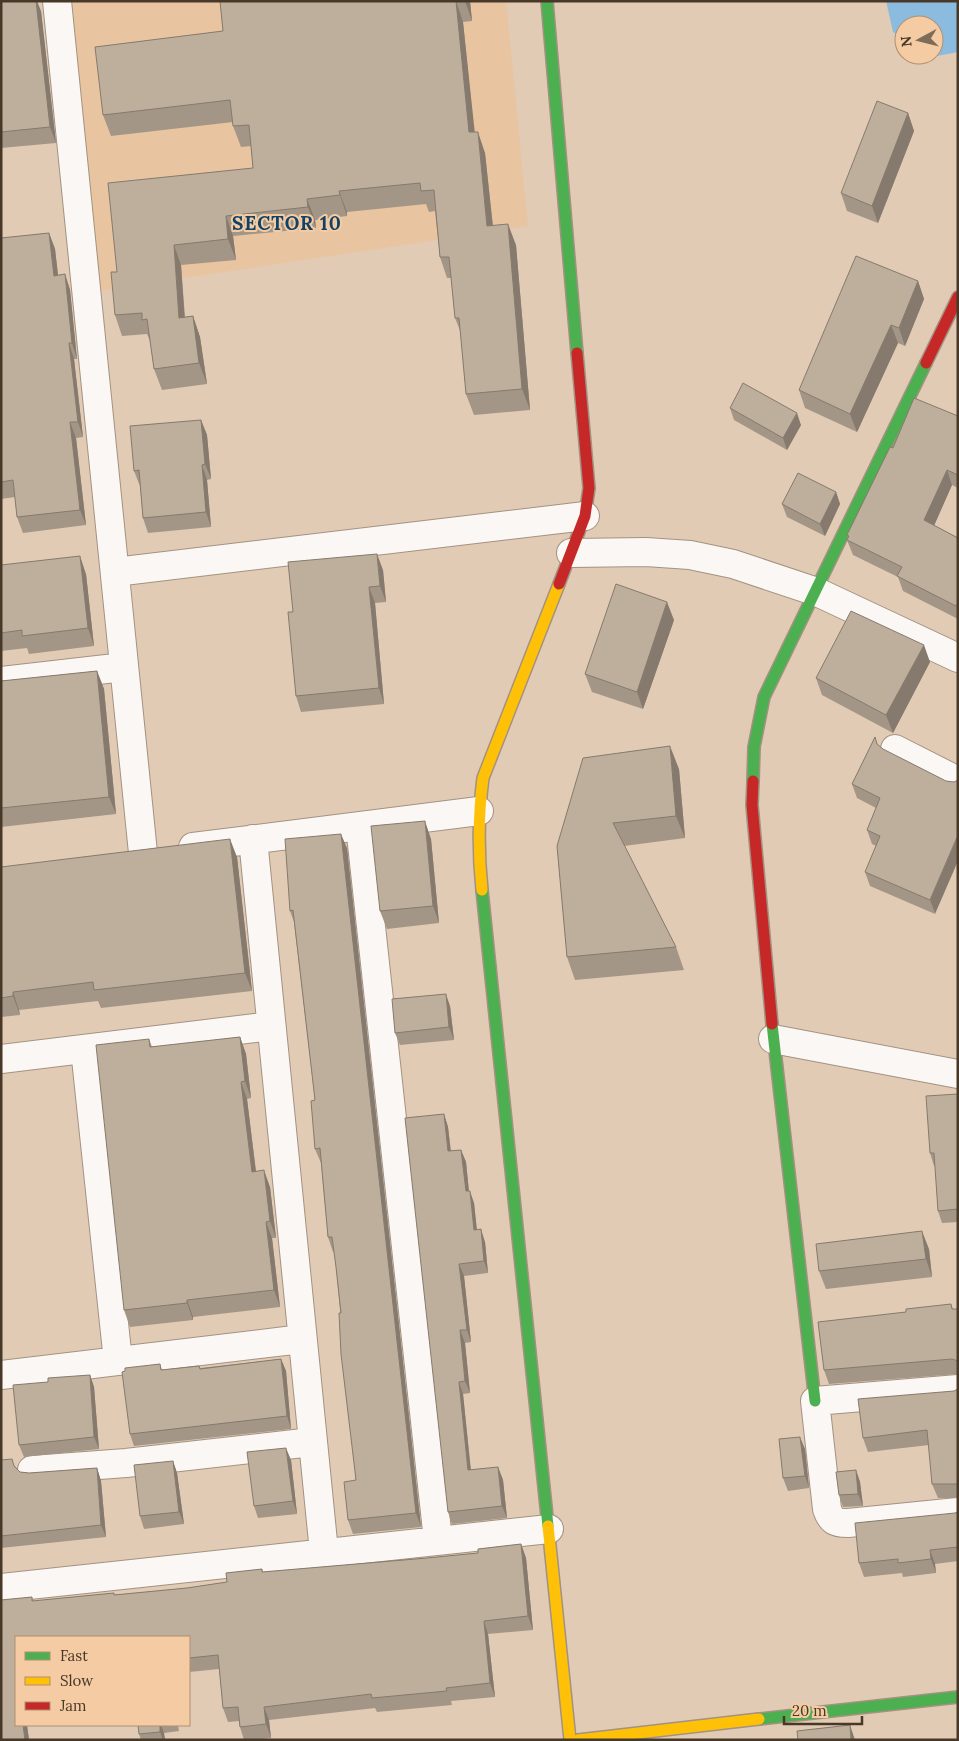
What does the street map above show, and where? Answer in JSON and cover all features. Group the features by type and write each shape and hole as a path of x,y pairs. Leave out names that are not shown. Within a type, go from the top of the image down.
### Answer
{"street":[{"path":"57,1 143,853"},
{"path":"551,1 548,2 589,488 585,516 483,778 479,811 479,860 550,1529 570,1740"},
{"path":"958,297 817,592 764,698 754,747 752,806 773,1039 827,1509 830,1518 836,1523 958,1512"},
{"path":"115,572 585,516"},
{"path":"571,553 646,552 690,555 733,564 817,592 958,658"},
{"path":"1,681 124,667"},
{"path":"895,749 958,781"},
{"path":"114,857 479,811"},
{"path":"360,826 438,1540"},
{"path":"253,839 324,1552"},
{"path":"1,1059 271,1026"},
{"path":"773,1039 958,1074"},
{"path":"84,1049 118,1361"},
{"path":"1,1375 302,1339"},
{"path":"815,1401 958,1390"},
{"path":"32,1470 126,1463 312,1442"},
{"path":"1,1588 550,1529"},
{"path":"578,1740 722,1732 958,1697"}],"shaded area":[{"path":"72,1 506,1 528,226 99,291"}],"water":[{"path":"886,1 958,1 958,52 944,55 944,15 894,15 893,32"}],"building":[{"path":"1,1 36,1 50,127 1,132"},
{"path":"220,1 456,1 469,132 478,132 487,226 508,224 522,389 466,394 459,318 455,318 449,257 440,257 434,190 421,191 420,183 339,191 340,195 307,199 308,207 226,216 228,239 174,245 179,318 193,316 199,363 154,369 147,319 142,320 142,313 115,315 111,272 117,272 108,183 253,168 249,125 233,126 230,100 103,115 95,47 223,31"},
{"path":"877,101 908,113 872,206 841,193"},
{"path":"49,233 54,276 65,274 72,343 69,343 78,422 70,422 80,510 17,517 13,480 1,482 1,238"},
{"path":"856,256 918,281 899,328 891,325 850,414 799,390"},
{"path":"743,383 797,413 783,438 730,408"},
{"path":"914,398 958,416 958,475 947,470 924,520 958,538 958,603 956,606 897,576 902,567 847,540 849,536 847,535 890,447 893,448"},
{"path":"201,420 205,464 202,465 206,512 143,518 139,470 134,471 130,426"},
{"path":"798,473 836,492 820,524 782,504"},
{"path":"377,554 380,586 369,587 379,688 296,696 288,612 293,612 288,562"},
{"path":"80,556 88,628 22,636 22,630 1,633 1,565"},
{"path":"616,584 667,602 637,692 585,674"},
{"path":"851,611 924,645 886,715 816,678"},
{"path":"97,671 109,797 1,808 1,681"},
{"path":"875,737 877,744 883,749 946,781 954,782 958,780 958,835 930,900 865,872 880,836 867,830 880,798 852,784"},
{"path":"670,746 676,816 613,823 676,947 567,957 557,846 583,758"},
{"path":"425,821 433,906 380,911 371,826"},
{"path":"341,834 416,1513 348,1520 344,1482 356,1480 341,1354 339,1313 341,1313 332,1237 328,1237 320,1148 315,1149 311,1101 315,1100 293,910 290,911 285,839"},
{"path":"230,839 245,973 94,990 93,982 13,992 13,996 1,998 1,867"},
{"path":"446,994 449,1027 395,1033 392,999"},
{"path":"240,1037 245,1081 241,1082 252,1172 264,1170 270,1221 266,1222 274,1290 187,1300 187,1303 124,1310 96,1045 149,1039 150,1047"},
{"path":"958,1094 958,1209 938,1211 934,1153 930,1153 926,1096"},
{"path":"444,1114 448,1151 461,1150 466,1191 470,1191 474,1230 481,1229 484,1261 459,1264 467,1330 460,1330 465,1381 459,1382 468,1470 498,1467 502,1506 448,1512 405,1118"},
{"path":"922,1231 926,1259 819,1271 816,1244"},
{"path":"951,1304 952,1309 958,1309 958,1361 952,1359 824,1370 818,1322 906,1312 906,1309"},
{"path":"281,1359 287,1416 130,1434 122,1372 125,1371 125,1368 160,1364 161,1370 199,1366 200,1369"},
{"path":"90,1375 94,1437 19,1445 13,1385 48,1382 48,1378"},
{"path":"958,1389 958,1484 932,1484 927,1430 863,1438 858,1399 954,1391"},
{"path":"800,1437 805,1476 783,1478 779,1439"},
{"path":"286,1448 293,1501 254,1506 247,1452"},
{"path":"12,1459 14,1466 20,1472 29,1473 97,1468 101,1525 1,1536 1,1460"},
{"path":"173,1461 179,1512 140,1516 134,1465"},
{"path":"856,1470 858,1494 839,1495 836,1472"},
{"path":"958,1512 958,1547 930,1550 931,1559 898,1563 898,1559 859,1563 855,1523"},
{"path":"521,1544 528,1616 484,1621 490,1683 446,1688 447,1691 372,1698 371,1694 264,1707 266,1724 240,1727 238,1707 223,1708 218,1655 190,1658 190,1636 15,1636 15,1726 23,1726 25,1740 1,1740 1,1600 32,1597 32,1601 187,1588 227,1582 226,1573 262,1569 262,1572 427,1558 478,1553 478,1549"},
{"path":"850,1725 851,1740 798,1740 797,1731"},
{"path":"138,1726 160,1726 160,1732 139,1734"}],"traffic: fast":[{"path":"547,1 577,353"},
{"path":"753,781 754,747 764,697 926,363"},
{"path":"482,890 548,1526"},
{"path":"772,1024 815,1401"},
{"path":"759,1719 958,1697"}],"traffic: slow":[{"path":"482,890 479,834 483,778 559,584"},
{"path":"548,1526 570,1740"},
{"path":"578,1740 759,1719"}],"traffic: jam":[{"path":"926,363 958,297"},
{"path":"559,584 585,516 589,488 577,353"},
{"path":"753,781 752,805 772,1024"}],"district":[{"name":"SECTOR 10","path":"287,223"}]}
